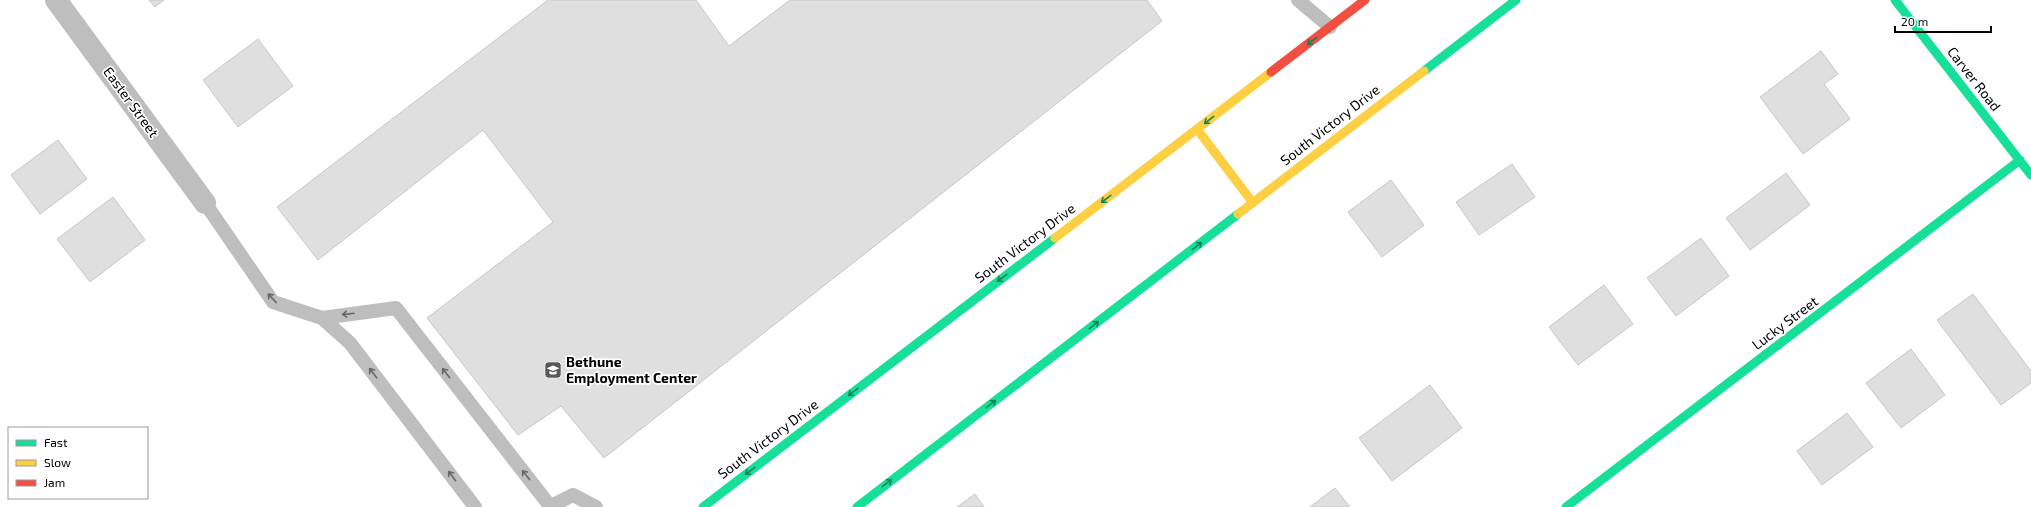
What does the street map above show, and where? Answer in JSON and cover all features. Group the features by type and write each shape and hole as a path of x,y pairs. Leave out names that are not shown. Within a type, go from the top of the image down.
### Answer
{"main road":[{"name":"South Victory Drive","path":"713,504 1365,0"},
{"name":"South Victory Drive","path":"856,507 1516,0"},
{"name":"Carver Road","path":"1895,0 2031,175"},
{"path":"1197,129 1253,202"},
{"name":"Lucky Street","path":"1566,507 2020,160"}],"street":[{"name":"Easter Street","path":"56,0 205,203"}],"lane":[{"path":"1298,0 1330,27"},
{"path":"205,203 273,302 322,318 350,343 475,507"},
{"path":"322,318 396,308 549,507 573,495 596,507"}],"building":[{"path":"149,0 164,0 155,7"},
{"path":"548,0 696,0 729,46 790,0 1147,0 1162,21 604,458 561,406 518,435 427,318 553,222 483,130 318,260 277,207"},
{"path":"258,39 293,86 238,127 203,80"},
{"path":"1821,51 1838,74 1824,84 1850,119 1803,154 1760,97"},
{"path":"58,140 87,179 40,214 11,175"},
{"path":"1512,164 1535,197 1479,235 1456,202"},
{"path":"1786,173 1810,205 1750,250 1726,218"},
{"path":"1391,180 1424,225 1382,257 1348,212"},
{"path":"113,197 145,240 90,282 57,239"},
{"path":"1701,238 1729,276 1676,316 1647,278"},
{"path":"1604,285 1633,324 1578,365 1549,327"},
{"path":"1973,294 2031,371 2031,383 2001,405 1937,320"},
{"path":"1911,349 1945,395 1901,428 1866,383"},
{"path":"1430,385 1462,428 1392,481 1359,438"},
{"path":"1847,413 1873,447 1822,485 1797,451"},
{"path":"1335,488 1350,507 1310,507"},
{"path":"975,494 984,507 957,507"}],"traffic: fast":[{"path":"1424,71 1516,0"},
{"path":"1895,0 2031,175"},
{"path":"1566,507 2020,160"},
{"path":"857,507 1238,214"},
{"path":"703,507 1055,238"}],"traffic: slow":[{"path":"1238,214 1424,71"},
{"path":"1055,238 1271,72"},
{"path":"1197,129 1253,203"}],"traffic: jam":[{"path":"1271,72 1365,0"}],"place":[{"name":"Bethune Employment Center","path":"553,370"}]}
